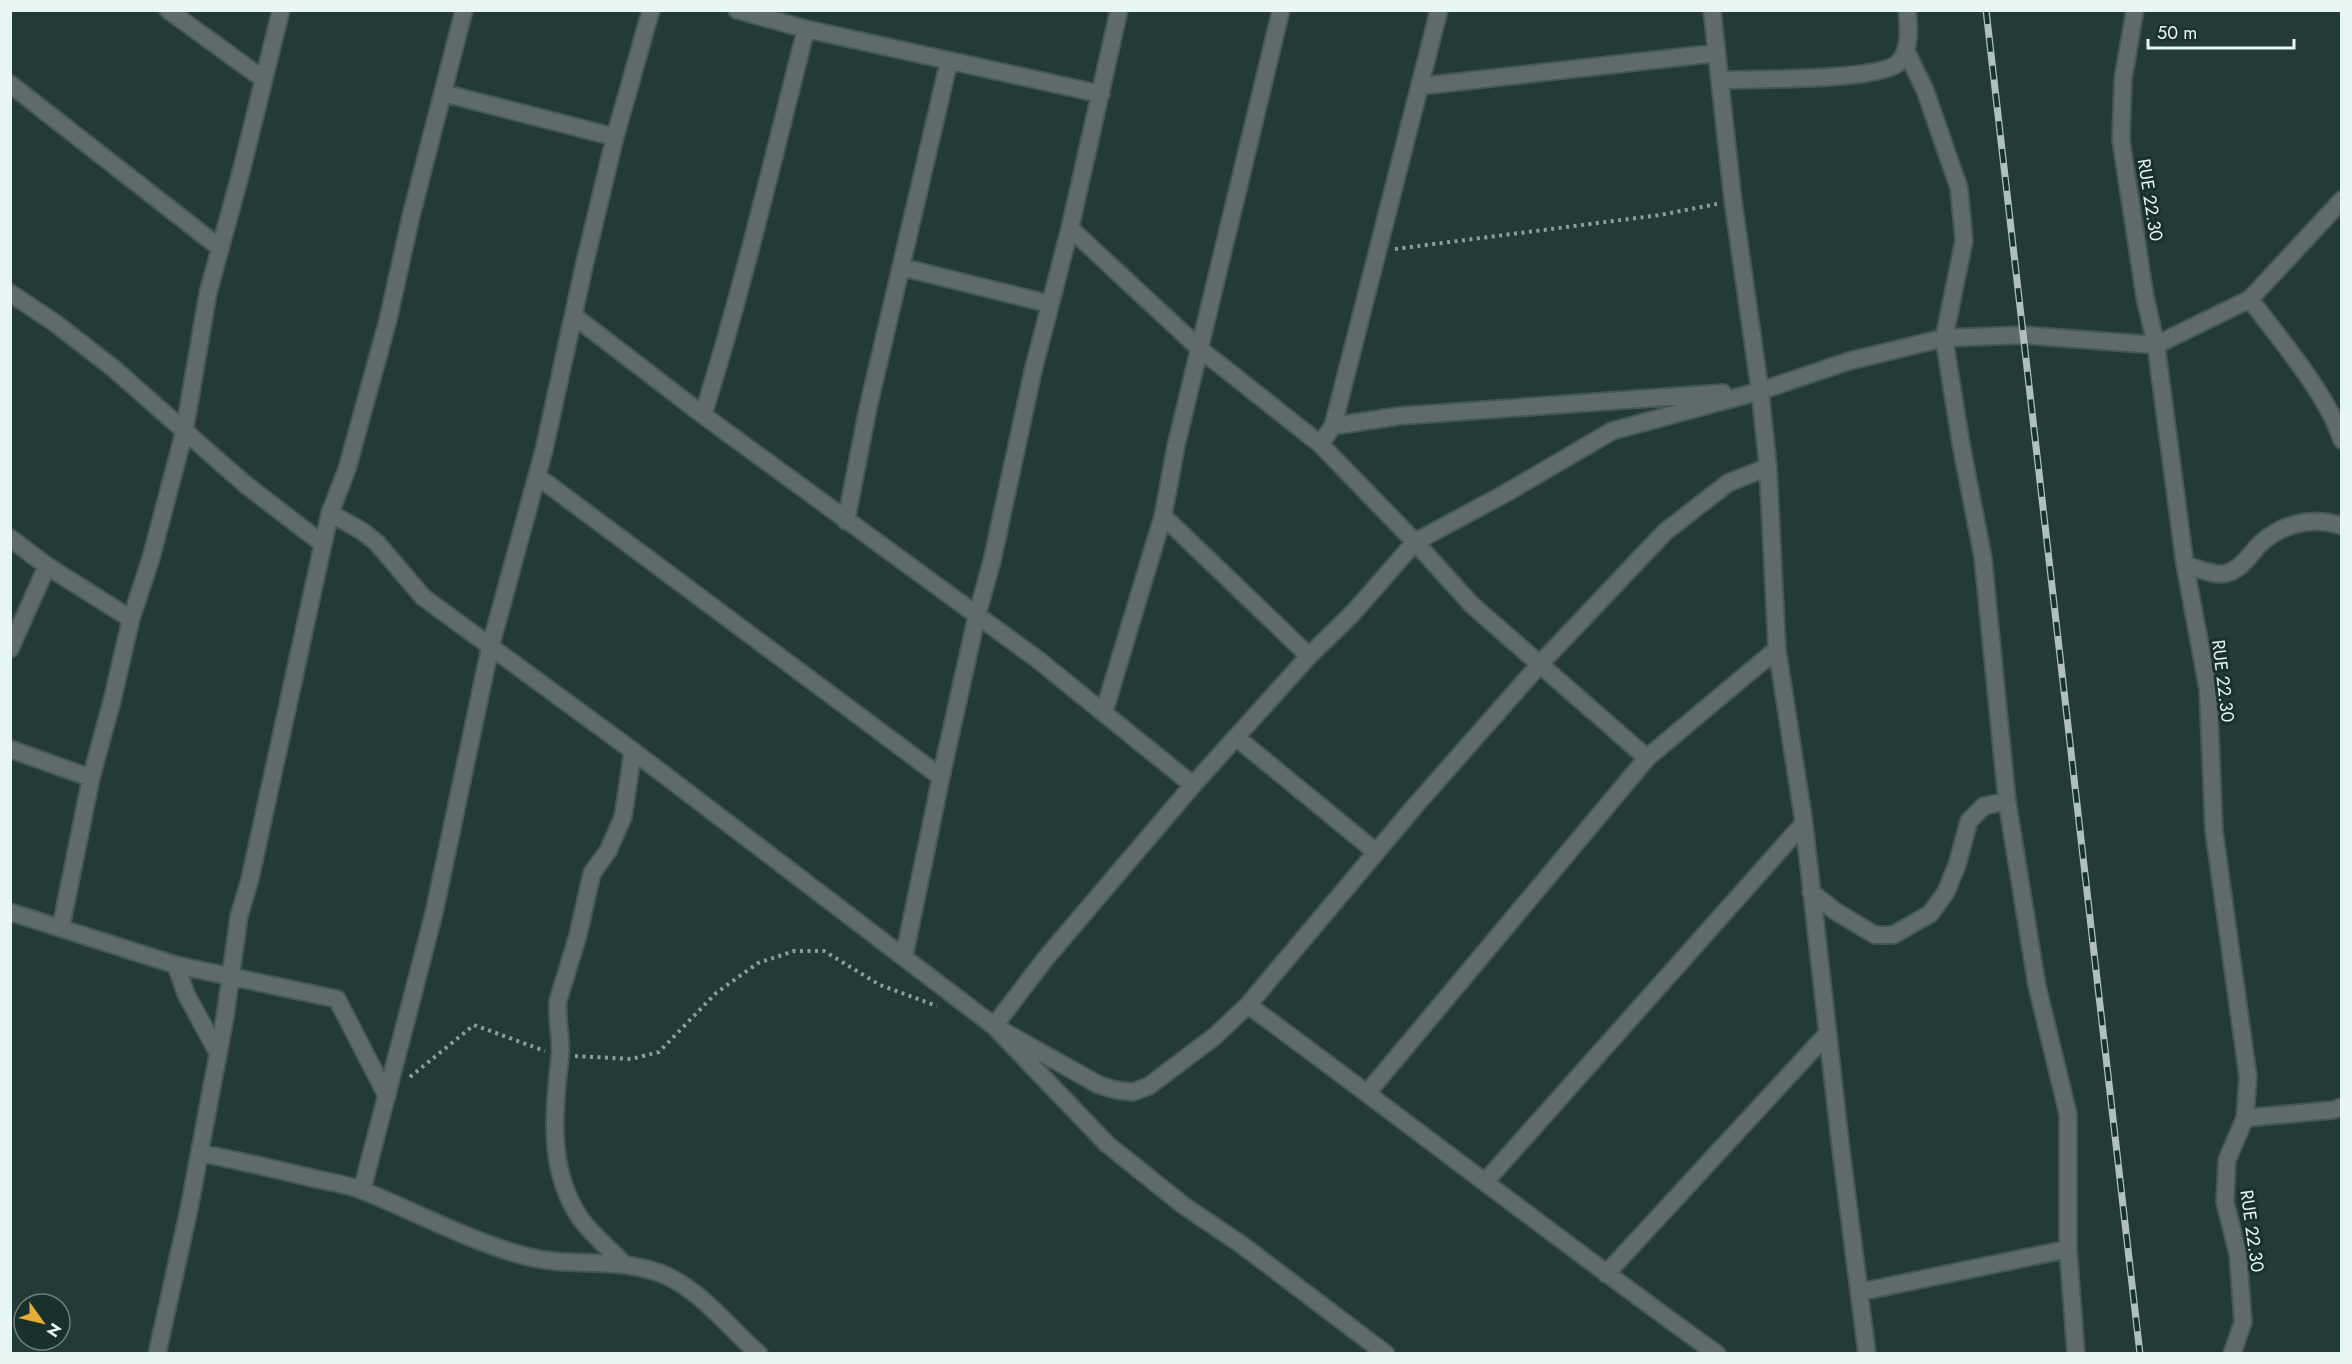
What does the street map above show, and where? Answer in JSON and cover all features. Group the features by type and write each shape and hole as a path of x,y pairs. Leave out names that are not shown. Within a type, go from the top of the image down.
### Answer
{"street":[{"path":"168,10 263,79"},
{"path":"61,927 91,778 131,619 151,558 184,433 208,293 281,10"},
{"path":"157,1353 200,1153 231,978 239,916 250,879 322,544 330,513 347,469 388,320 411,216 464,10"},
{"path":"362,1190 434,913 490,648 537,476 615,137 651,10"},
{"path":"736,10 806,29 1101,94"},
{"path":"904,957 977,615 992,561 1033,371 1070,228 1119,10"},
{"path":"1104,712 1163,516 1176,446 1281,10"},
{"path":"1320,444 1333,426 1439,10"},
{"path":"1712,10 1733,201 1760,391 1768,467 1777,649 1804,823 1867,1353"},
{"path":"1720,80 1864,74 1891,69 1906,51 1907,10"},
{"name":"RUE 22.30","path":"2135,10 2123,79 2121,140 2145,297 2156,345 2185,565 2208,689 2214,831 2248,1077 2245,1118 2227,1160 2225,1202 2238,1254 2243,1322 2232,1353"},
{"path":"703,415 731,327 806,29"},
{"path":"1906,51 1925,90 1959,188 1964,241 1944,338 1983,558 2007,801 2037,986 2068,1114 2068,1249 2076,1353"},
{"path":"1421,86 1717,53"},
{"path":"846,521 868,408 949,61"},
{"path":"10,84 220,248"},
{"path":"443,93 615,137"},
{"path":"994,1026 1060,941 1193,785 1310,656 1353,613 1415,542 1506,493 1612,431 1760,391 1849,361 1944,338 2023,335 2156,345 2250,299 2342,200"},
{"path":"1070,228 1200,349 1320,444 1415,542 1472,605 1647,758"},
{"path":"901,267 1050,304"},
{"path":"10,293 55,323 113,368 184,433 254,492 322,544"},
{"path":"2250,299 2315,389 2336,412 2342,440"},
{"path":"574,316 703,415 977,615 1104,712 1193,785"},
{"path":"1333,426 1399,416 1567,402 1760,391"},
{"path":"330,513 362,531 377,543 423,597 633,750 994,1026 1099,1085 1133,1092 1149,1086 1215,1036 1248,1005 1308,937 1376,852 1540,664 1665,532 1728,483 1768,467"},
{"path":"537,476 941,777"},
{"path":"1163,516 1310,656"},
{"path":"2185,565 2218,574 2229,573 2242,564 2262,542 2288,526 2308,521 2328,522 2342,526"},
{"path":"10,538 47,566 131,619"},
{"path":"10,649 47,566"},
{"path":"1368,1092 1647,758 1777,649"},
{"path":"1237,738 1376,852"},
{"path":"10,749 91,778"},
{"path":"625,1265 581,1220 566,1194 557,1165 554,1105 560,1055 558,1001 578,935 592,873 608,851 624,817 633,750"},
{"path":"1811,892 1835,911 1875,935 1893,935 1930,914 1946,892 1957,865 1969,821 1984,806 2007,801"},
{"path":"1485,1182 1804,823"},
{"path":"10,912 176,965 337,999 387,1096"},
{"path":"176,965 186,994 218,1053"},
{"path":"1248,1005 1368,1092 1606,1274 1717,1353"},
{"path":"994,1026 1107,1144 1183,1205 1242,1245 1386,1353"},
{"path":"1606,1274 1828,1033"},
{"path":"2245,1118 2333,1110 2342,1107"},
{"path":"200,1153 362,1190 444,1228 526,1257 625,1265 665,1275 698,1296 736,1334 759,1353"},
{"path":"1860,1292 2068,1249"}],"path":[{"path":"1377,251 1660,215 1733,201"},
{"path":"387,1096 474,1025 555,1055 631,1059 659,1052 716,993 758,963 794,951 824,951 880,986 942,1008"}],"railway":[{"path":"1986,10 2140,1354"}]}
